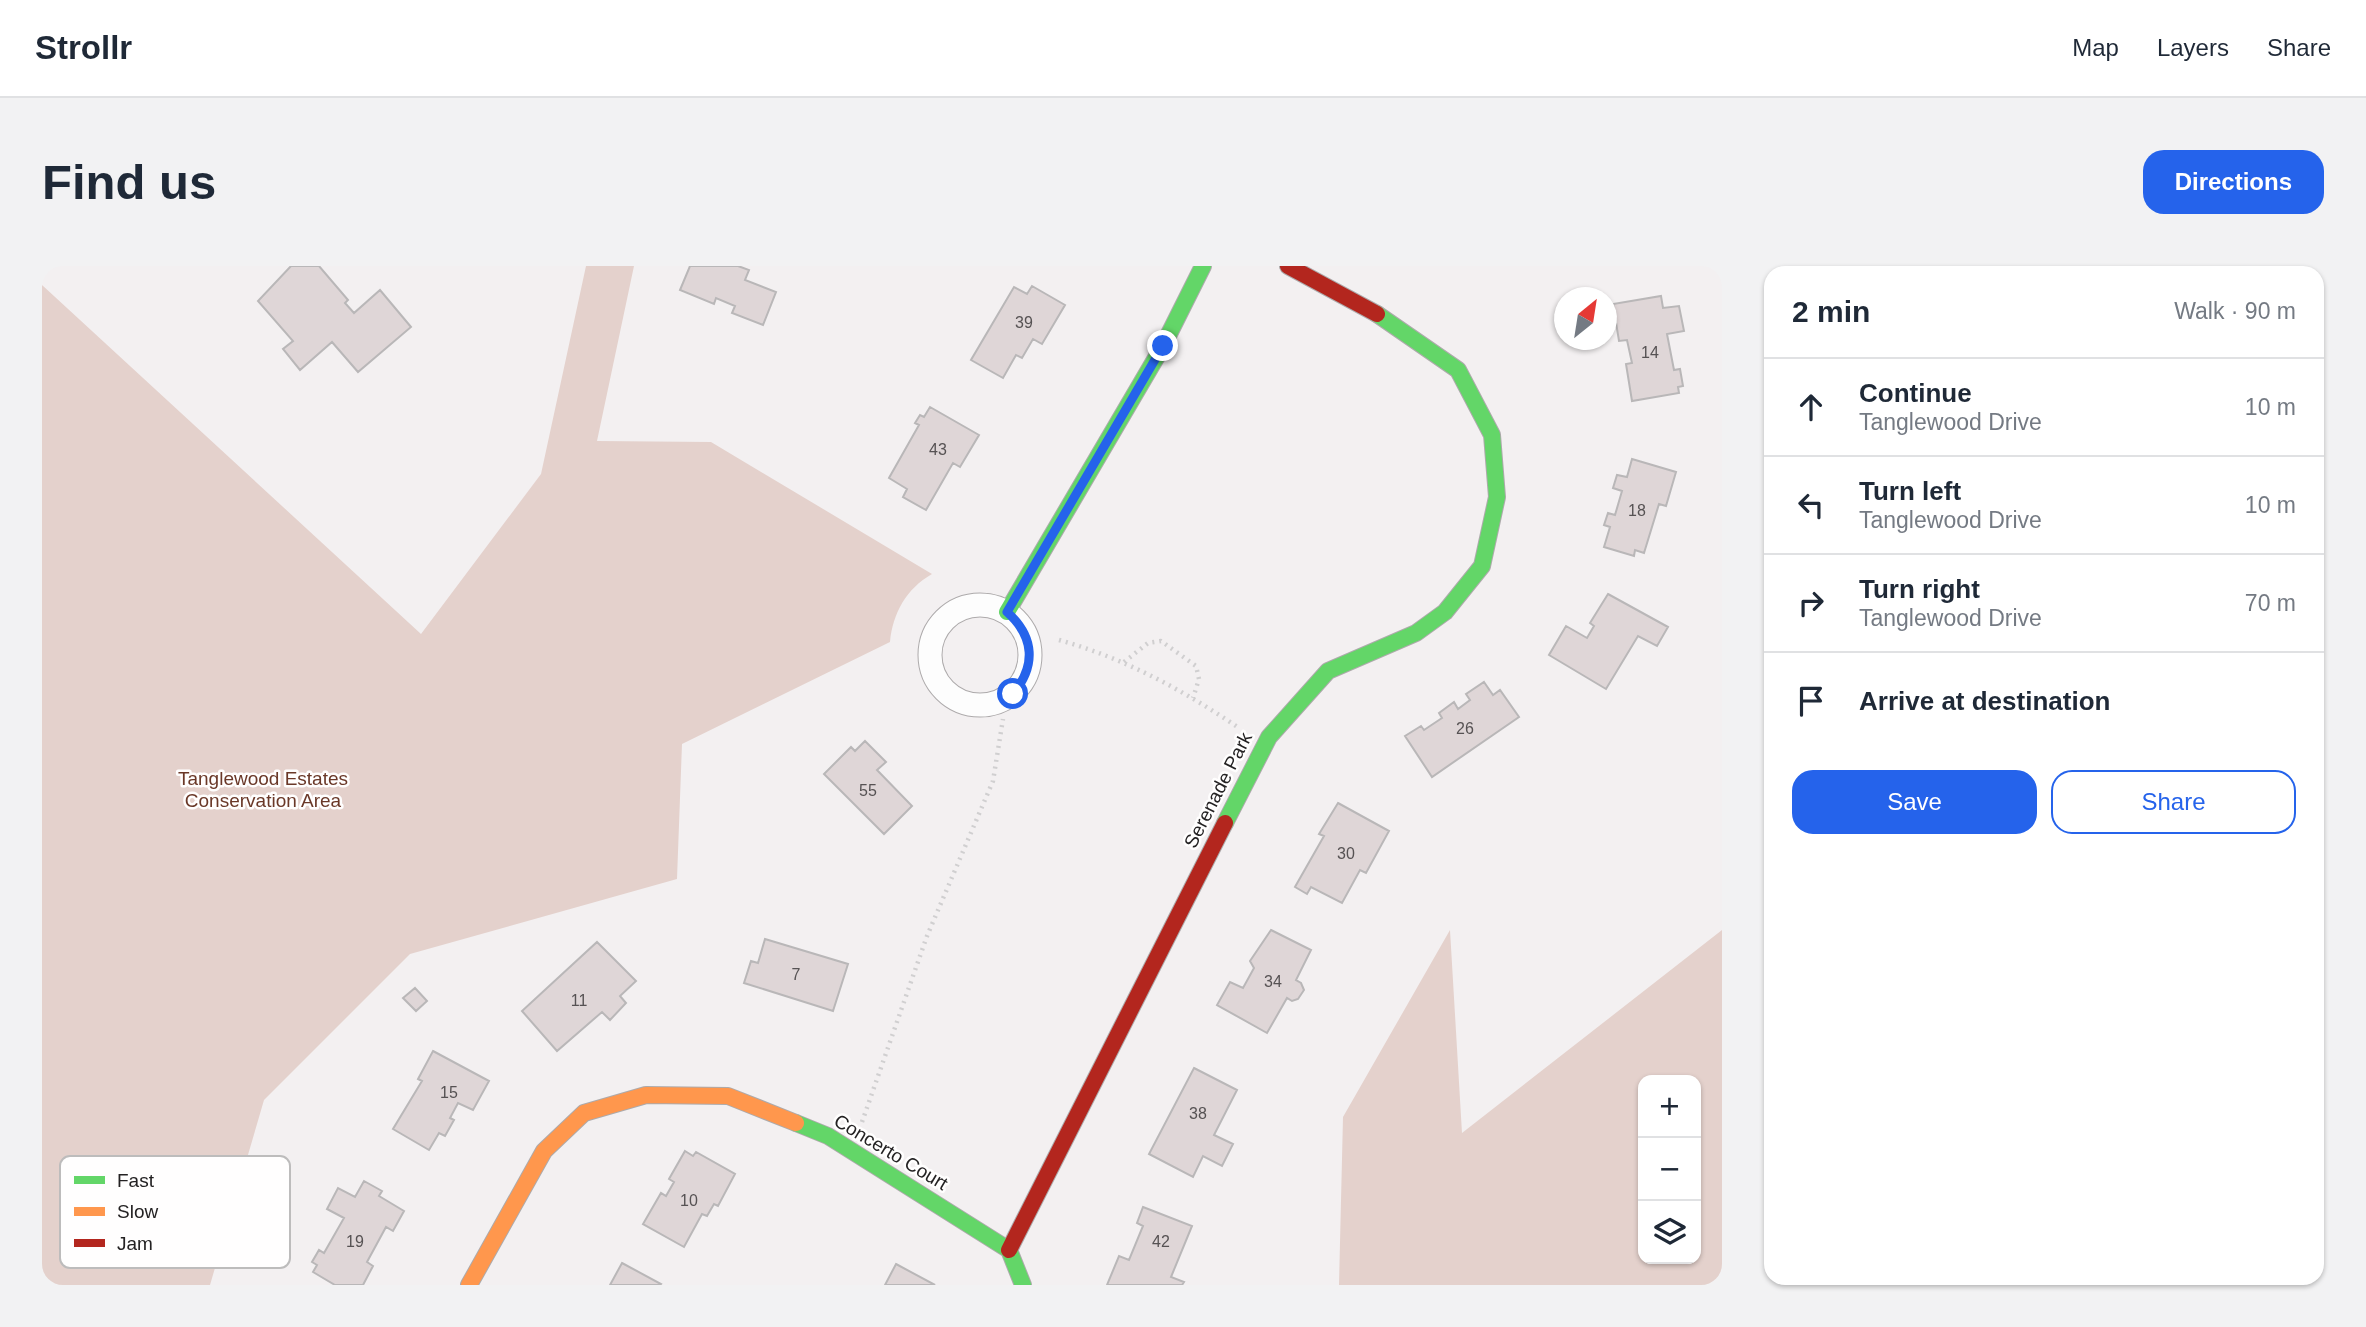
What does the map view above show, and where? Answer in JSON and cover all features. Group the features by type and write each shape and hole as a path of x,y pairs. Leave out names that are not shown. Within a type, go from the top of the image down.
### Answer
{"street":[{"path":"1007,612 1163,346 1203,266"},
{"name":"Serenade Park","path":"1009,1250 1269,737 1328,671 1416,633 1446,612 1482,566 1497,497 1492,435 1458,370 1394,323 1288,266"},
{"path":"984,604 1007,612 1019,623 1031,652 1023,682 1013,694 984,705 968,704 954,698 942,688 930,663 930,649 940,624 949,615 972,605 984,604"},
{"name":"Concerto Court","path":"469,1285 544,1151 584,1113 646,1095 728,1096 828,1136 1009,1250"},
{"path":"1009,1250 1023,1285"}],"path":[{"path":"1059,639 1124,662 1193,698 1243,730"},
{"path":"1124,662 1148,643 1161,641 1196,666 1199,680 1193,698"},
{"path":"860,1129 927,936 993,781 1003,719"}],"green space":[{"name":"Tanglewood Estates Conservation Area","path":"586,266 634,266 597,441 711,442 932,574 915,587 902,603 894,621 890,642 682,744 677,879 410,954 264,1100 248,1156 60,1156 60,1268 215,1268 210,1285 42,1285 42,285 421,634 541,474"},
{"path":"1450,930 1462,1133 1722,930 1722,1285 1339,1285 1343,1117"}],"building":[{"path":"291,266 319,266 348,300 345,303 354,313 380,290 411,327 358,372 332,342 300,370 283,349 293,341 258,301"},
{"path":"690,266 738,266 749,270 745,280 776,292 763,325 732,313 735,306 716,298 714,304 680,290"},
{"path":"1032,286 1065,305 1042,344 1033,339 1022,358 1016,355 1003,378 971,360 1014,287 1027,294"},
{"path":"1661,296 1663,308 1679,306 1684,331 1667,334 1674,370 1680,369 1683,386 1678,387 1679,393 1632,401 1626,364 1632,363 1627,340 1619,341 1617,303"},
{"path":"930,407 979,435 960,467 953,463 926,510 903,497 907,489 889,478 919,425 915,423 920,415 924,417"},
{"path":"1632,459 1676,472 1666,506 1659,504 1644,553 1635,550 1634,556 1604,547 1610,527 1604,525 1608,513 1615,515 1622,491 1613,488 1617,475 1627,477"},
{"path":"1608,594 1668,627 1657,646 1638,636 1606,689 1549,655 1566,626 1587,638 1594,626 1590,623"},
{"path":"1484,682 1493,695 1500,690 1519,717 1432,777 1405,736 1421,726 1424,730 1442,718 1439,713 1454,702 1458,709 1470,700 1466,694"},
{"path":"865,741 886,762 877,770 912,806 884,834 824,774 851,747 855,751"},
{"path":"1338,803 1389,831 1366,873 1360,870 1342,903 1311,887 1307,894 1295,887 1324,836 1319,834"},
{"path":"1271,930 1311,950 1296,980 1304,990 1298,999 1292,1001 1287,998 1267,1033 1217,1005 1230,982 1243,988 1254,968 1250,961"},
{"path":"765,939 848,964 833,1011 744,983 751,961 758,963"},
{"path":"597,942 636,981 620,996 626,1003 610,1020 602,1012 557,1051 522,1011"},
{"path":"415,988 427,1001 416,1011 403,998"},
{"path":"433,1051 489,1081 473,1110 458,1103 450,1118 454,1120 445,1136 439,1133 429,1150 393,1129 422,1081 418,1079"},
{"path":"1194,1068 1237,1090 1214,1135 1233,1144 1222,1166 1203,1156 1193,1177 1149,1154"},
{"path":"685,1151 693,1156 696,1152 735,1174 718,1206 714,1204 707,1216 702,1214 684,1247 643,1224 661,1193 666,1196 674,1182 669,1179"},
{"path":"364,1181 382,1191 379,1196 404,1211 393,1231 386,1227 367,1262 373,1266 363,1285 335,1285 313,1272 317,1265 312,1262 319,1250 324,1253 344,1218 327,1209 338,1188 355,1197"},
{"path":"1143,1207 1192,1226 1171,1277 1184,1282 1182,1285 1107,1285 1119,1256 1129,1260 1143,1226 1137,1223"},
{"path":"622,1263 661,1284 610,1285"},
{"path":"896,1264 935,1285 885,1285"}],"traffic: fast":[{"path":"1007,612 1163,346 1203,266"},
{"path":"1225,823 1269,737 1328,671 1416,633 1445,612 1482,566 1497,497 1492,435 1458,370 1377,314"},
{"path":"796,1123 828,1136 1009,1250 1023,1285"}],"traffic: slow":[{"path":"469,1285 544,1151 584,1113 646,1095 728,1096 796,1123"}],"traffic: jam":[{"path":"1288,266 1377,314"},
{"path":"1009,1250 1225,823"}],"route":[{"path":"1013,694 1023,682 1031,652 1027,636 1019,623 1007,612 1163,346"}]}
